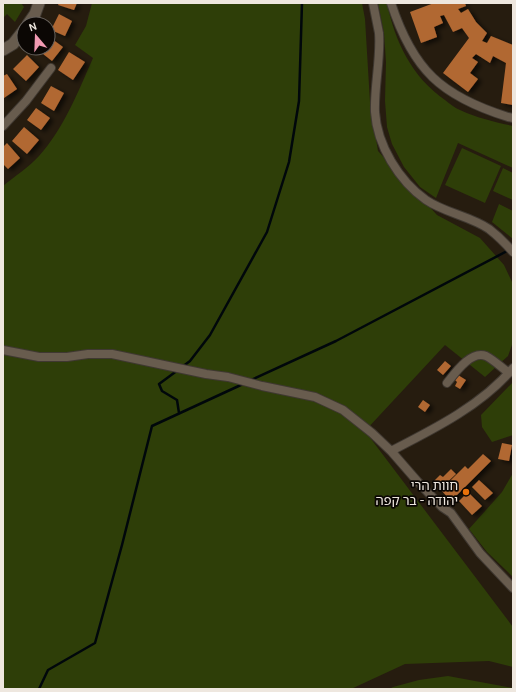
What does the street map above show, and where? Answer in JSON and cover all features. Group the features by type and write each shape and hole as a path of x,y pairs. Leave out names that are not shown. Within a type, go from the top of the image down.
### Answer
{"street":[{"path":"34,16 39,3"},
{"path":"373,3 379,33 375,113 380,137 387,154 403,178 426,200 488,229 502,240 513,252"},
{"path":"392,3 397,20 410,49 417,61 428,74 458,97 474,105 513,118"},
{"path":"3,50 13,44 16,40"},
{"path":"3,126 12,118 51,68"},
{"path":"3,350 39,357 112,354 206,374 228,377 315,397 342,410 372,433 391,451 433,497 450,513 480,553 513,588"},
{"path":"391,451 416,438 485,396 511,371 486,356 479,355 472,357 459,367 447,383"}],"green space":[{"path":"3,3 21,3 24,7 19,16 16,16 15,22 7,14 3,18"},
{"path":"92,3 362,3 365,19 370,102 378,151 437,215 480,238 504,265 513,284 513,342 508,356 485,377 445,345 365,431 513,627 513,667 489,661 405,664 351,689 3,689 3,186 39,156 56,134 70,109 93,58 75,45 86,26"},
{"path":"378,3 387,3 390,17 400,45 414,69 433,91 452,106 466,113 479,118 513,126 513,168 458,143 436,198 420,187 404,167 392,144 387,127 384,33"},
{"path":"462,148 501,166 485,203 445,185"},
{"path":"503,168 513,173 513,200 493,191"},
{"path":"499,204 513,211 513,239 492,222"},
{"path":"513,382 513,435 492,442 482,427 481,415"},
{"path":"513,473 513,577 487,552 469,529 502,492"},
{"path":"448,676 513,689 389,689 419,680"}],"building":[{"path":"59,3 77,3 74,10 58,5"},
{"path":"434,3 465,3 466,6 458,9 461,13 468,9 476,22 487,33 482,41 487,43 491,36 513,45 513,105 501,103 506,63 493,56 490,63 476,54 472,58 478,62 470,73 478,79 468,92 443,73 469,38 462,28 453,32 444,15 440,16 443,23 434,27 437,37 421,43 410,12"},
{"path":"59,14 72,21 65,36 56,32 56,20"},
{"path":"56,42 63,47 56,56"},
{"path":"69,52 85,62 73,80 58,70"},
{"path":"26,56 28,56 39,67 26,81 13,69"},
{"path":"46,56 56,56 52,61"},
{"path":"7,74 17,89 4,98 3,76"},
{"path":"51,86 64,93 54,111 41,103"},
{"path":"36,108 50,118 41,130 27,120"},
{"path":"24,127 39,140 27,154 12,141"},
{"path":"7,143 20,158 8,169 3,164 3,147"},
{"path":"445,361 451,366 443,375 437,370"},
{"path":"458,375 466,380 460,389 455,386 457,382 455,380"},
{"path":"423,400 430,405 425,412 418,407"},
{"path":"502,443 512,445 509,461 498,459"},
{"path":"483,454 491,461 451,501 441,490 465,466 468,469"},
{"path":"451,469 456,474 439,490 432,483 440,475 443,477"},
{"path":"479,480 493,493 485,500 472,487"},
{"path":"468,492 482,506 472,515 459,501"}],"waterway":[{"path":"182,367 190,361 210,335 267,232 289,162 299,101 302,3"},
{"path":"249,381 336,341 509,250"},
{"path":"178,370 159,384 162,391 177,400 179,413"},
{"path":"39,689 48,670 95,643 122,545 152,426 243,384"}],"place":[{"name":"חוות הרי יהודה - בר קפה","path":"466,492"}]}
